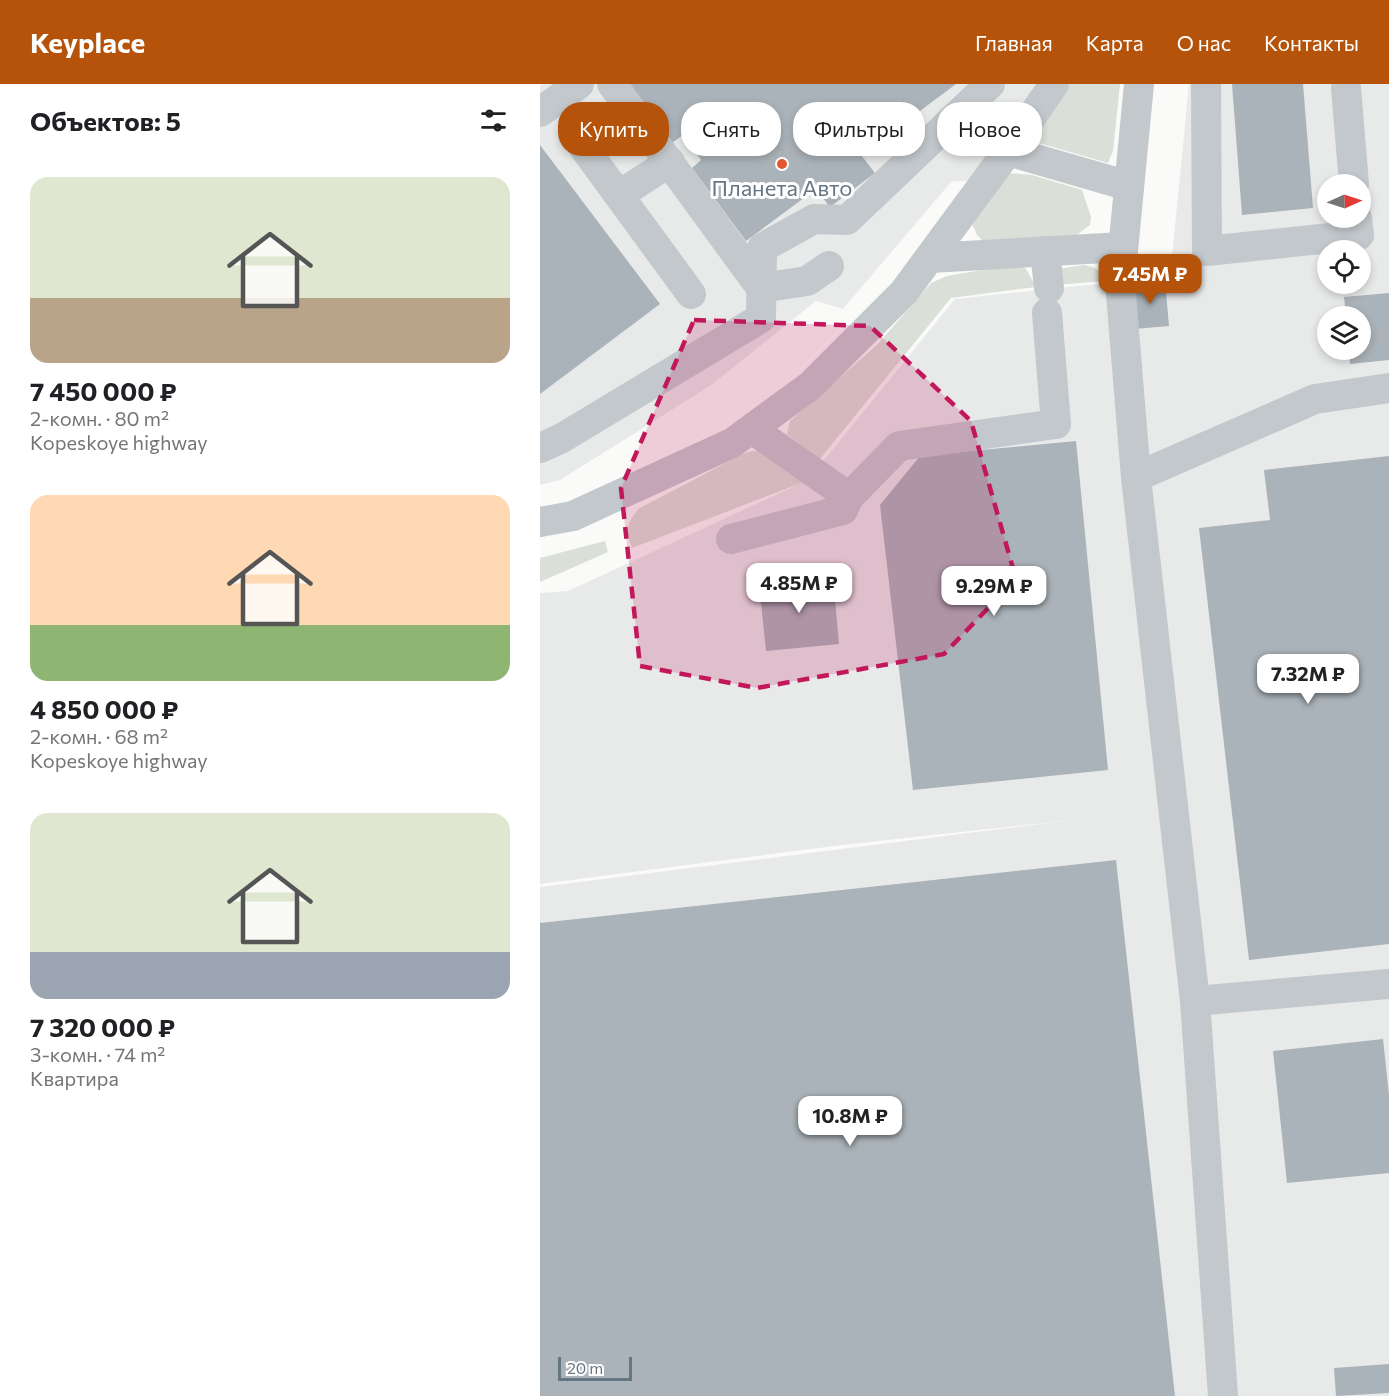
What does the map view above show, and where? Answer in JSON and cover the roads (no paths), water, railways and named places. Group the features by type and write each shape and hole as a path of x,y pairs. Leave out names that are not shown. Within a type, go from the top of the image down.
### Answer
{"street":[{"path":"540,112 579,84"},
{"path":"612,84 761,288"},
{"path":"540,448 562,438 761,318 762,248 814,219 847,220 990,84"},
{"path":"1042,102 1054,84"},
{"path":"1139,84 1120,282 1136,477 1195,1001 1223,1396"},
{"path":"1206,84 1207,251 1359,235 1359,228"},
{"path":"1346,88 1353,174"},
{"path":"590,156 691,294"},
{"path":"540,522 573,516 732,443 810,386 904,292 1004,156"},
{"path":"1025,156 1129,186"},
{"path":"618,195 670,162"},
{"path":"930,258 1123,247"},
{"path":"730,539 843,510 849,497 899,446 1056,424 1045,251"},
{"path":"761,288 807,281 829,266"},
{"path":"1136,477 1315,399 1389,388"},
{"path":"752,429 849,497"},
{"path":"1195,1001 1389,984"}],"place":[{"name":"Планета Авто","path":"782,164"}]}
